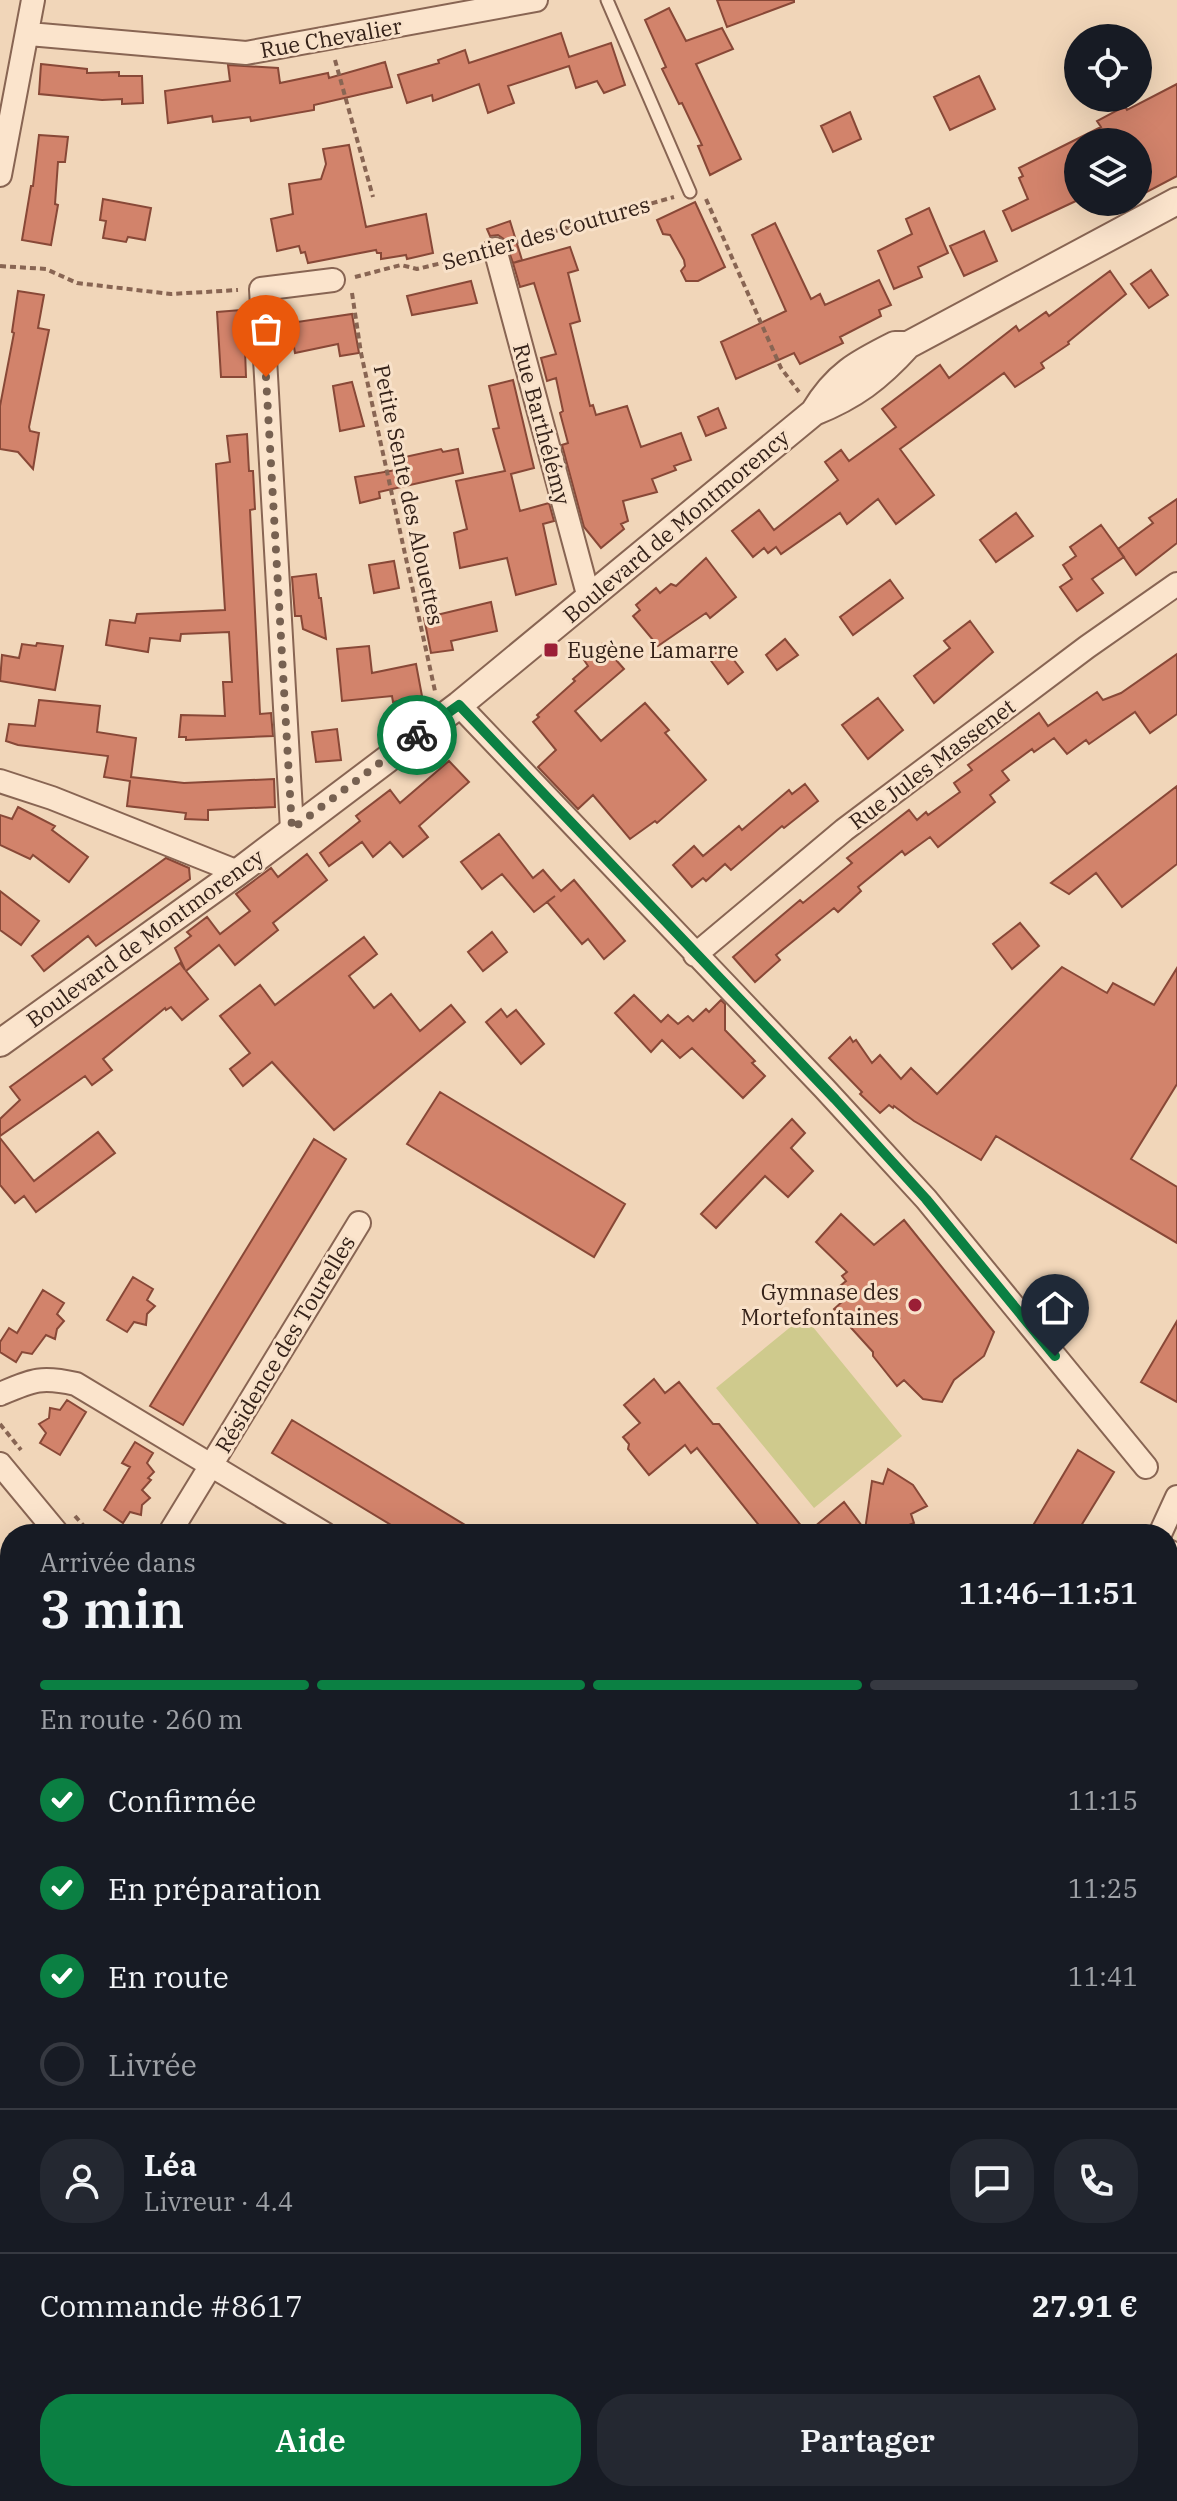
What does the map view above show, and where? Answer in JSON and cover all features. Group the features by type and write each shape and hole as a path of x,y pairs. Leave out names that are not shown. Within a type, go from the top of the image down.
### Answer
{"street":[{"path":"0,175 33,0"},
{"name":"Rue Chevalier","path":"29,34 246,53 478,5 536,0"},
{"name":"Boulevard de Montmorency","path":"0,1043 238,872 449,711 814,412 828,389 847,370 895,345 908,345 1177,201"},
{"name":"Rue Barthélémy","path":"495,249 589,598"},
{"path":"292,829 261,289 342,279"},
{"name":"Rue Jules Massenet","path":"695,955 844,830 1087,647 1177,584"},
{"path":"449,711 829,1093 926,1199 1146,1467"},
{"path":"0,781 52,798 238,872"},
{"name":"Résidence des Tourelles","path":"175,1524 359,1223"},
{"name":"Résidence des Tourelles","path":"0,1394 22,1384 49,1378 76,1384 308,1524"},
{"path":"0,1464 50,1524"},
{"path":"1165,1524 1177,1497"}],"lane":[{"path":"607,0 690,192"}],"path":[{"path":"330,38 373,197"},
{"path":"690,192 701,188 781,368 814,412"},
{"name":"Sentier des Coutures","path":"342,279 401,265 417,269 690,192"},
{"path":"0,266 46,269 77,283 171,294 261,289"},
{"name":"Petite Sente des Alouettes","path":"342,279 449,711"}],"shaded area":[{"path":"804,1316 902,1436 814,1508 716,1388"}],"building":[{"path":"717,0 794,0 794,2 727,27"},
{"path":"669,8 686,41 722,28 733,49 696,64 741,159 710,175 698,146 702,145 662,69 666,67 645,20"},
{"path":"561,33 569,57 611,43 625,85 604,93 597,81 576,88 569,66 508,86 514,103 488,113 479,84 433,101 432,95 407,103 398,75 439,63 438,60 465,50 469,63"},
{"path":"385,62 392,87 314,105 314,110 251,121 250,117 213,122 212,116 168,123 165,91 230,81 228,65 278,68 280,83 328,73 329,78"},
{"path":"41,64 87,69 87,73 119,72 119,76 142,76 143,103 122,104 122,99 39,94"},
{"path":"979,76 995,109 950,130 934,97"},
{"path":"1177,84 1177,176 1152,189 1152,128 1099,128 1097,121 1114,112 1152,112 1152,97"},
{"path":"850,112 861,139 833,152 821,126"},
{"path":"39,135 68,137 65,162 58,162 55,204 58,205 51,245 22,240"},
{"path":"349,145 366,227 426,214 433,253 407,259 406,255 381,259 381,253 376,250 308,263 305,252 301,253 299,246 277,251 271,219 293,214 289,184 321,179 326,164 323,149"},
{"path":"1064,146 1064,207 1012,231 1003,211 1028,199 1019,178 1023,176 1019,168"},
{"path":"103,199 151,208 145,240 128,237 126,242 103,238 106,221 100,220"},
{"path":"695,202 725,267 698,281 686,281 681,271 685,266 684,260 670,235 663,234 657,220"},
{"path":"929,208 948,253 918,267 922,277 894,289 878,251 912,234 906,219"},
{"path":"510,221 522,260 513,263 505,240 498,235 490,236 487,229"},
{"path":"775,223 811,299 820,294 825,305 879,280 891,305 879,310 881,316 840,337 843,343 800,364 794,353 736,379 721,342 786,311 752,235"},
{"path":"984,231 997,261 964,276 950,246"},
{"path":"570,247 578,270 568,273 580,321 570,324 590,406 593,405 596,415 627,406 641,447 681,433 691,460 674,466 676,470 652,479 657,492 623,501 628,521 621,524 624,529 601,548 584,527 562,445 568,443 560,413 563,411 556,378 547,381 541,358 556,354 534,283 520,287 513,263"},
{"path":"1151,270 1168,295 1149,308 1131,284"},
{"path":"1110,271 1126,294 1069,344 1041,363 1044,368 1015,387 1004,373 900,449 934,495 896,524 878,499 847,524 840,513 781,554 776,547 768,553 764,548 753,557 732,531 759,510 774,530 838,480 825,462 841,450 849,461 896,427 882,409 940,365 949,378 1016,326 1019,331 1046,312 1049,316"},
{"path":"471,281 477,303 412,315 407,296"},
{"path":"18,291 44,295 38,328 49,330 29,427 30,431 39,433 33,469 18,452 0,449 0,406 14,333"},
{"path":"241,310 246,377 221,377 217,312"},
{"path":"352,314 359,353 340,356 338,344 295,353 290,323"},
{"path":"513,380 534,468 511,474 520,511 549,503 554,521 543,524 556,584 516,595 507,558 460,568 454,533 467,529 456,481 505,471 493,429 499,428 489,386"},
{"path":"352,382 364,426 340,431 333,386"},
{"path":"718,408 726,428 706,436 698,417"},
{"path":"247,434 255,509 250,510 260,714 271,713 273,736 186,740 186,737 179,737 181,715 225,716 223,682 232,682 229,632 181,634 180,641 150,638 148,652 106,645 110,620 135,623 137,614 225,610 216,464 230,462 227,436"},
{"path":"441,449 443,452 458,449 463,473 379,492 380,498 360,503 355,477 408,468 405,457"},
{"path":"1177,499 1177,543 1136,575 1118,549 1153,523 1149,518"},
{"path":"1016,513 1033,536 996,562 980,540"},
{"path":"1101,525 1124,557 1092,579 1103,593 1077,611 1060,587 1072,579 1063,565 1076,556 1070,547"},
{"path":"706,558 736,597 710,618 706,613 658,646 633,616 640,610 636,605 656,588 660,593 671,584 676,586"},
{"path":"394,561 399,588 374,593 369,565"},
{"path":"316,574 326,639 303,629 301,616 295,616 292,577"},
{"path":"890,580 903,598 853,635 840,617"},
{"path":"491,602 497,631 451,641 453,650 431,653 424,618"},
{"path":"970,621 993,652 934,703 914,676 950,648 944,641"},
{"path":"785,639 798,655 777,670 766,655"},
{"path":"37,643 63,646 55,690 0,681 2,655 19,658 22,644 36,646"},
{"path":"602,644 624,669 575,711 601,741 645,703 669,730 665,733 706,780 657,823 655,821 630,839 593,795 578,809 538,767 556,750 533,722 575,681 573,679 588,666 584,660"},
{"path":"369,646 372,673 416,664 422,696 393,702 392,696 342,701 337,649"},
{"path":"724,647 743,672 728,684 709,658"},
{"path":"1177,654 1177,714 1150,733 1135,712 1089,744 1086,740 1067,754 1054,738 1034,752 1032,749 1002,771 1009,780 990,795 995,802 938,847 930,837 905,855 902,851 858,887 861,891 838,912 834,908 776,955 780,960 755,982 733,957 800,900 803,903 852,863 847,858 909,810 917,820 960,792 954,783 972,770 968,765 1039,713 1048,726 1097,692 1103,700 1121,693"},
{"path":"878,698 903,730 868,759 842,725"},
{"path":"39,700 100,706 97,732 136,738 131,777 184,783 274,779 275,807 208,810 208,820 185,819 186,813 127,806 130,781 104,777 108,756 6,741 9,724 35,726"},
{"path":"337,729 341,760 316,762 312,732"},
{"path":"449,761 469,782 419,826 428,837 403,857 390,842 373,857 362,842 329,866 320,853 360,821 356,816 390,790 400,803"},
{"path":"805,784 818,801 784,828 782,826 731,870 725,864 706,881 703,878 692,887 673,865 694,846 703,856 739,826 742,830 789,790 792,794"},
{"path":"1177,786 1177,864 1122,907 1096,873 1069,894 1051,883"},
{"path":"18,807 55,826 52,830 88,857 69,882 33,855 30,859 0,845 0,815 12,819"},
{"path":"499,834 533,878 543,870 561,891 574,880 625,941 604,959 588,939 582,944 547,902 534,912 502,874 482,889 461,862"},
{"path":"307,854 327,880 273,923 278,930 235,965 219,945 186,971 208,999 182,1020 171,1007 165,1008 103,1059 112,1070 92,1085 85,1076 0,1136 0,1119 20,1100 10,1087 180,963 185,970 175,948 191,936 187,932 207,917 220,934 250,911 236,894 271,868 278,877"},
{"path":"166,858 189,868 190,879 96,946 88,936 44,971 32,956"},
{"path":"0,891 39,921 21,945 0,930"},
{"path":"1020,923 1039,946 1012,969 993,944"},
{"path":"492,932 507,952 483,971 468,952"},
{"path":"364,937 377,954 349,976 374,1008 391,994 420,1031 451,1005 465,1022 334,1130 272,1062 243,1086 230,1069 250,1053 220,1016 260,985 275,1005"},
{"path":"1062,967 1107,993 1113,983 1154,1005 1177,968 1177,1084 1131,1159 1177,1187 1177,1243 996,1136 981,1160 894,1106 889,1105 880,1113 829,1058 850,1037 853,1042 856,1040 872,1063 880,1055 901,1079 911,1068 937,1094"},
{"path":"634,995 661,1022 668,1015 678,1024 688,1016 693,1021 721,1000 725,1004 725,1030 765,1076 743,1098 692,1048 680,1058 662,1040 651,1052 615,1013"},
{"path":"501,1009 507,1017 516,1010 544,1044 521,1064 486,1022"},
{"path":"440,1092 625,1204 594,1257 407,1144"},
{"path":"792,1119 805,1133 791,1148 813,1171 788,1197 765,1176 716,1228 701,1214"},
{"path":"98,1132 115,1153 36,1212 24,1196 15,1203 0,1185 0,1138 34,1181"},
{"path":"314,1139 346,1159 183,1425 150,1406"},
{"path":"841,1214 874,1245 904,1220 994,1332 984,1356 954,1380 942,1402 923,1399 904,1380 897,1386 873,1352 834,1309 844,1300 834,1291 846,1281 842,1276 847,1272 816,1242"},
{"path":"133,1277 153,1289 147,1300 155,1306 147,1314 146,1325 134,1322 127,1332 107,1320"},
{"path":"43,1290 64,1303 57,1314 64,1321 57,1329 55,1339 46,1335 32,1354 22,1352 16,1362 0,1352 0,1342 9,1328 17,1333"},
{"path":"1177,1321 1177,1402 1141,1382"},
{"path":"654,1379 665,1393 679,1382 713,1424 719,1424 800,1524 758,1524 697,1448 691,1453 685,1445 649,1475 628,1449 629,1444 623,1437 640,1423 624,1405"},
{"path":"67,1400 86,1412 60,1455 40,1443 46,1433 39,1424 49,1418 50,1408 60,1410"},
{"path":"292,1420 464,1524 389,1524 272,1453"},
{"path":"135,1442 153,1453 147,1463 154,1472 142,1490 150,1498 142,1505 141,1515 130,1512 123,1523 104,1510 130,1467 122,1463"},
{"path":"1078,1450 1114,1472 1082,1524 1034,1524"},
{"path":"888,1469 913,1485 927,1506 911,1514 914,1523 866,1524 872,1481 883,1484"},
{"path":"844,1502 860,1524 818,1524"}],"way so far":[{"path":"266,377 292,829 417,735"}],"place":[{"name":"Eugène Lamarre","path":"551,650"},
{"name":"Gymnase des Mortefontaines","path":"915,1305"}],"route":[{"path":"417,735 459,705 835,1099 926,1199 1055,1356"}]}
